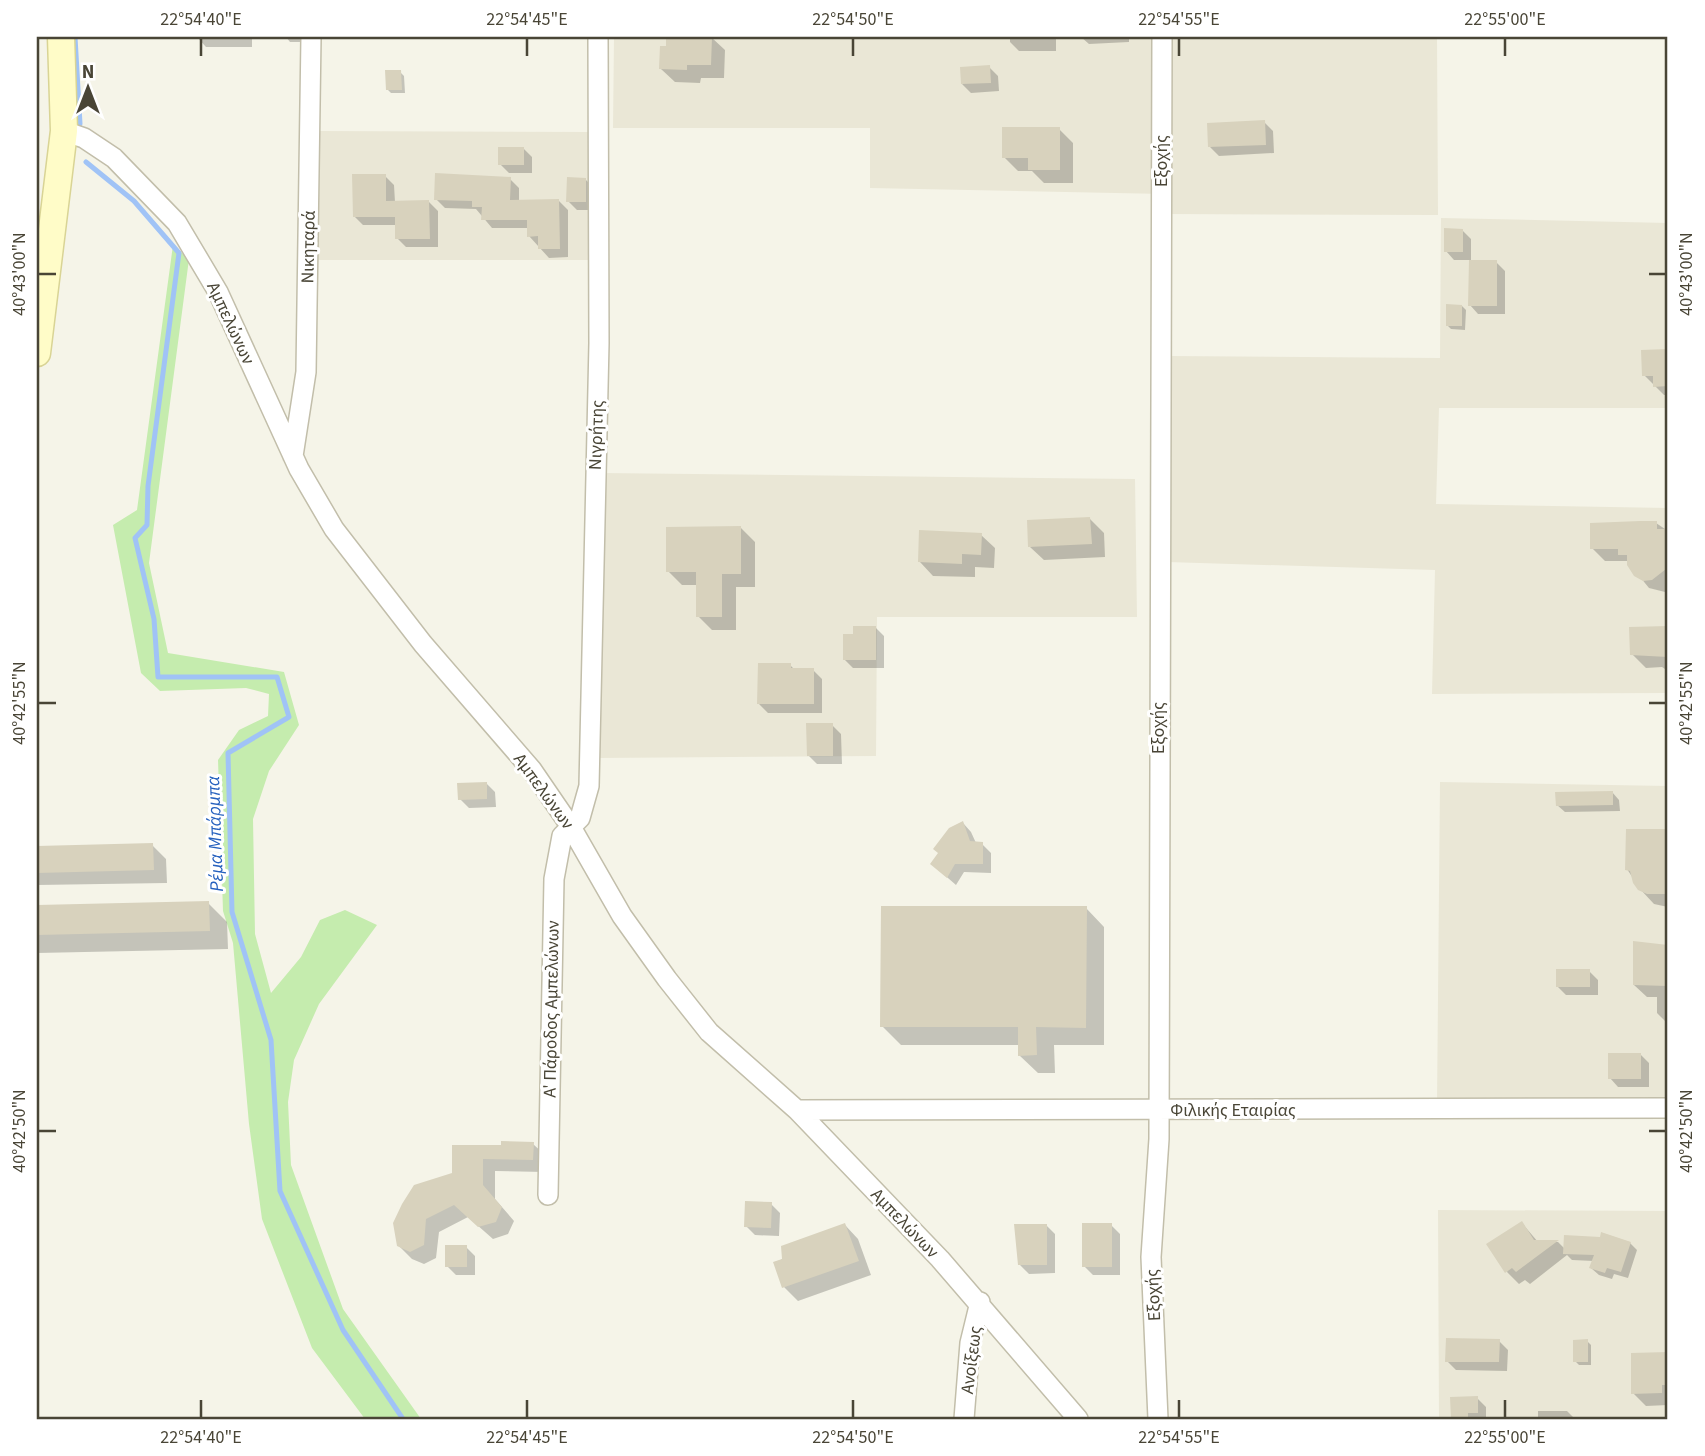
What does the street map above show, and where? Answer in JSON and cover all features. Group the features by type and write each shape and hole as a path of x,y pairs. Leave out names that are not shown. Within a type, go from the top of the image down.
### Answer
{"main road":[{"path":"37,353 64,131 61,37"}],"street":[{"name":"Νικηταρά","path":"293,456 302,415 306,372 311,37"},
{"name":"Νιγρήτης","path":"571,827 585,808 589,786 599,344 598,37"},
{"name":"Εξοχής","path":"1158,1419 1151,1257 1159,1110 1158,683 1162,37"},
{"name":"Αμπελώνων","path":"64,131 84,138 114,158 177,223 218,292 293,456 334,528 376,587 532,770 571,827 622,916 709,1032 797,1110 979,1302 1078,1419"},
{"name":"Α' Πάροδος Αμπελώνων","path":"548,1195 554,880 558,848 562,836 571,827"},
{"name":"Φιλικής Εταιρίας","path":"797,1110 1668,1108"},
{"name":"Ανοίξεως","path":"964,1419 970,1343 979,1302"}],"shaded area":[{"path":"614,37 1437,37 1438,215 1167,214 1165,194 870,188 870,128 613,128"},
{"path":"317,131 589,132 591,260 315,260"},
{"path":"1441,218 1668,223 1668,408 1439,408 1436,504 1668,508 1668,693 1432,694 1435,570 1167,562 1170,356 1440,358"},
{"path":"601,473 1135,479 1137,617 877,617 876,756 598,758"},
{"path":"1440,782 1668,786 1668,1103 1437,1104"},
{"path":"1438,1210 1668,1211 1668,1419 1439,1419"}],"green space":[{"path":"173,245 189,259 149,563 168,653 284,672 299,725 269,771 253,819 255,934 271,993 301,957 320,920 345,910 377,925 319,1004 294,1060 288,1102 291,1165 343,1309 421,1419 365,1419 312,1348 262,1219 249,1124 233,943 223,911 218,760 239,730 268,716 269,694 246,688 160,691 141,673 113,525 137,510"}],"building":[{"path":"666,37 712,37 711,65 687,65 687,70 659,69 660,46 666,46"},
{"path":"990,65 991,83 961,84 960,67"},
{"path":"385,70 401,70 402,90 386,90"},
{"path":"1265,120 1266,145 1208,147 1207,123"},
{"path":"1002,127 1060,127 1060,170 1028,170 1028,158 1002,158"},
{"path":"498,147 524,147 524,165 498,165"},
{"path":"435,173 511,177 510,200 559,199 560,249 538,249 538,236 527,237 527,220 481,220 482,207 472,207 472,201 434,200"},
{"path":"352,174 386,174 386,201 429,200 430,239 395,239 395,217 353,217"},
{"path":"567,177 586,178 586,202 566,202"},
{"path":"1444,228 1463,229 1463,252 1444,252"},
{"path":"1469,260 1497,260 1497,306 1468,306"},
{"path":"1446,304 1462,305 1462,326 1446,326"},
{"path":"1668,349 1668,386 1653,387 1653,376 1642,376 1641,350"},
{"path":"1090,517 1092,544 1028,547 1027,520"},
{"path":"1657,521 1657,529 1668,529 1666,569 1652,580 1643,581 1634,576 1627,565 1627,555 1618,555 1618,549 1590,549 1590,523"},
{"path":"741,526 741,574 722,574 722,617 696,617 696,572 666,572 666,527"},
{"path":"919,530 982,533 981,555 962,554 962,564 918,562"},
{"path":"853,626 876,626 876,660 843,660 843,634 853,634"},
{"path":"1668,626 1668,657 1630,655 1629,627"},
{"path":"758,663 791,663 791,668 814,668 814,704 757,704"},
{"path":"806,723 833,723 833,756 807,756"},
{"path":"487,782 487,799 458,800 457,783"},
{"path":"1613,791 1613,805 1556,806 1555,792"},
{"path":"963,821 970,841 983,842 983,864 955,864 947,878 930,864 938,853 933,849 949,828"},
{"path":"1626,829 1667,829 1666,894 1647,894 1638,890 1630,871 1625,870"},
{"path":"153,843 154,870 37,873 37,846"},
{"path":"209,901 210,931 37,935 37,905"},
{"path":"881,906 1087,906 1086,1028 1036,1027 1037,1055 1018,1056 1018,1027 880,1027"},
{"path":"1633,941 1668,945 1668,986 1633,985"},
{"path":"1556,969 1590,969 1590,987 1556,987"},
{"path":"1608,1053 1641,1053 1641,1079 1608,1079"},
{"path":"501,1141 534,1142 533,1160 483,1159 483,1185 502,1207 496,1222 478,1227 454,1205 426,1219 424,1245 410,1252 397,1246 393,1223 402,1204 414,1185 452,1173 452,1145 501,1145"},
{"path":"745,1201 772,1202 771,1228 744,1227"},
{"path":"1522,1221 1534,1240 1559,1240 1516,1272 1512,1268 1505,1273 1486,1244"},
{"path":"845,1223 859,1261 782,1288 773,1262 782,1259 781,1246"},
{"path":"1082,1223 1112,1223 1112,1267 1082,1267"},
{"path":"1014,1224 1047,1224 1047,1265 1018,1265"},
{"path":"1601,1232 1631,1242 1621,1272 1607,1268 1605,1273 1589,1268 1594,1255 1563,1254 1564,1235 1600,1237"},
{"path":"445,1245 467,1245 467,1267 445,1267"},
{"path":"1446,1338 1500,1339 1499,1362 1445,1362"},
{"path":"1588,1339 1588,1362 1573,1362 1573,1340"},
{"path":"1668,1352 1668,1385 1662,1385 1662,1393 1631,1394 1631,1353"},
{"path":"1478,1396 1478,1413 1468,1413 1468,1419 1451,1419 1450,1397"}],"waterway":[{"name":"Ρέμα Μπάρμπα","path":"75,37 80,124"},
{"name":"Ρέμα Μπάρμπα","path":"86,162 134,201 179,253 148,486 147,525 135,538 154,619 158,677 277,677 289,717 228,753 232,912 271,1040 280,1191 343,1330 403,1419"}]}
